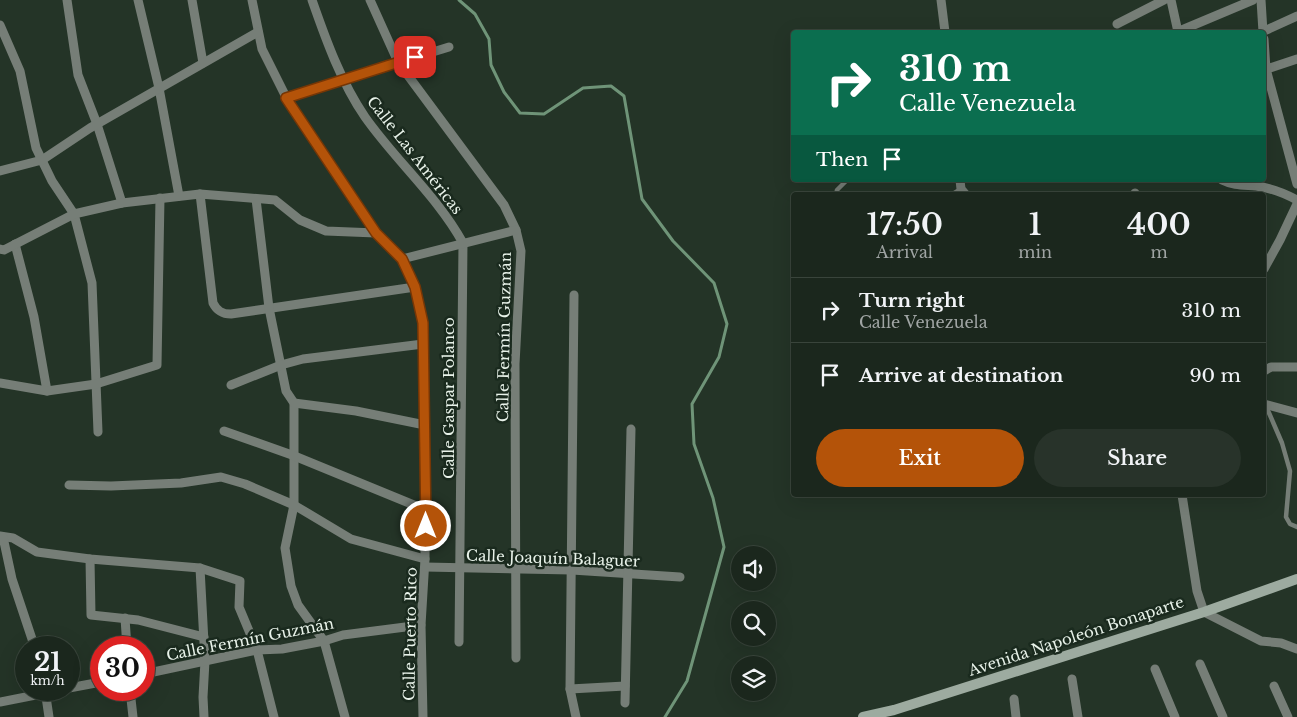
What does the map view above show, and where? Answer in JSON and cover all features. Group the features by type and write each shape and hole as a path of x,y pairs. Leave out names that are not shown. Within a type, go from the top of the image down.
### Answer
{"main road":[{"name":"Avenida Napoleón Bonaparte","path":"863,717 894,710 1204,612 1297,579"}],"street":[{"path":"67,0 78,75 97,124 122,203"},
{"path":"138,0 159,88 179,196"},
{"path":"192,0 203,63"},
{"name":"Calle Puerto Rico","path":"252,0 262,49 286,98 376,233 402,259 415,287 423,323 425,425 425,563 421,624 423,717"},
{"name":"Calle Las Américas","path":"312,0 343,80 365,118 449,218 463,243"},
{"name":"Calle Fermín Guzmán","path":"370,0 398,62 504,205 516,230 521,251 516,321 516,658"},
{"path":"941,0 945,30"},
{"path":"1117,24 1164,0"},
{"path":"1171,0 1178,30"},
{"path":"1183,30 1253,0"},
{"path":"1261,0 1263,30"},
{"path":"1266,31 1297,16"},
{"path":"0,25 20,71 36,148 52,181 74,214 92,283 98,432"},
{"path":"0,171 42,160 97,124 258,32"},
{"path":"286,98 449,47"},
{"path":"1266,69 1297,59"},
{"path":"1266,73 1297,182"},
{"path":"1227,182 1238,186 1255,186 1281,191 1297,202 1266,265"},
{"path":"1232,192 1238,186"},
{"path":"200,194 212,303 216,310 231,314 415,287"},
{"path":"0,248 4,250 74,214 122,203 200,194 275,200 300,220 326,231 376,233"},
{"path":"0,383 47,391 96,384 158,364 160,198"},
{"path":"256,199 269,308 286,391 294,403 295,431 292,455 294,505 286,548 290,586 298,605 324,641 345,717"},
{"path":"402,259 516,230"},
{"name":"Calle Gaspar Polanco","path":"459,642 463,243"},
{"path":"15,244 34,316 47,391"},
{"path":"574,295 570,689 576,717"},
{"path":"231,385 281,365 303,359 423,344"},
{"path":"1266,370 1270,367 1297,367"},
{"path":"294,403 356,411 425,425"},
{"path":"1266,404 1297,413"},
{"path":"624,703 631,429"},
{"path":"224,431 292,455 426,510"},
{"name":"Calle Joaquín Balaguer","path":"70,485 111,486 181,483 220,478 245,484 294,505 351,539 425,563 461,568 572,570 680,577"},
{"path":"1182,497 1197,591 1204,612 1261,641 1281,643 1297,649"},
{"path":"30,636 12,579 2,537 13,538 36,552 90,559 200,568 240,581 239,607 257,650 274,717"},
{"path":"90,559 91,614 124,618 204,637"},
{"path":"200,568 205,661 202,697 204,717"},
{"path":"124,618 126,636"},
{"name":"Calle Fermín Guzmán","path":"155,672 257,650 282,649 324,641 343,635 421,624"},
{"path":"1200,664 1223,717"},
{"path":"1156,670 1175,717"},
{"path":"1072,680 1078,717"},
{"path":"570,689 625,686"},
{"path":"1274,686 1288,717"},
{"path":"0,702 15,699"},
{"path":"1014,699 1016,717"},
{"path":"46,701 49,717"},
{"path":"132,701 134,717"}],"lane":[{"path":"837,192 845,182"},
{"path":"1266,406 1282,444 1290,471 1286,517 1290,524 1297,527"}],"waterway":[{"path":"459,0 475,14 489,39 491,65 504,92 520,113 544,114 583,88 611,86 624,96 642,199 673,241 714,283 727,324 719,357 692,404 694,444 713,498 724,547 687,681 665,717"}],"route":[{"path":"415,57 286,98 376,233 402,259 415,287 423,323 426,526"}]}
